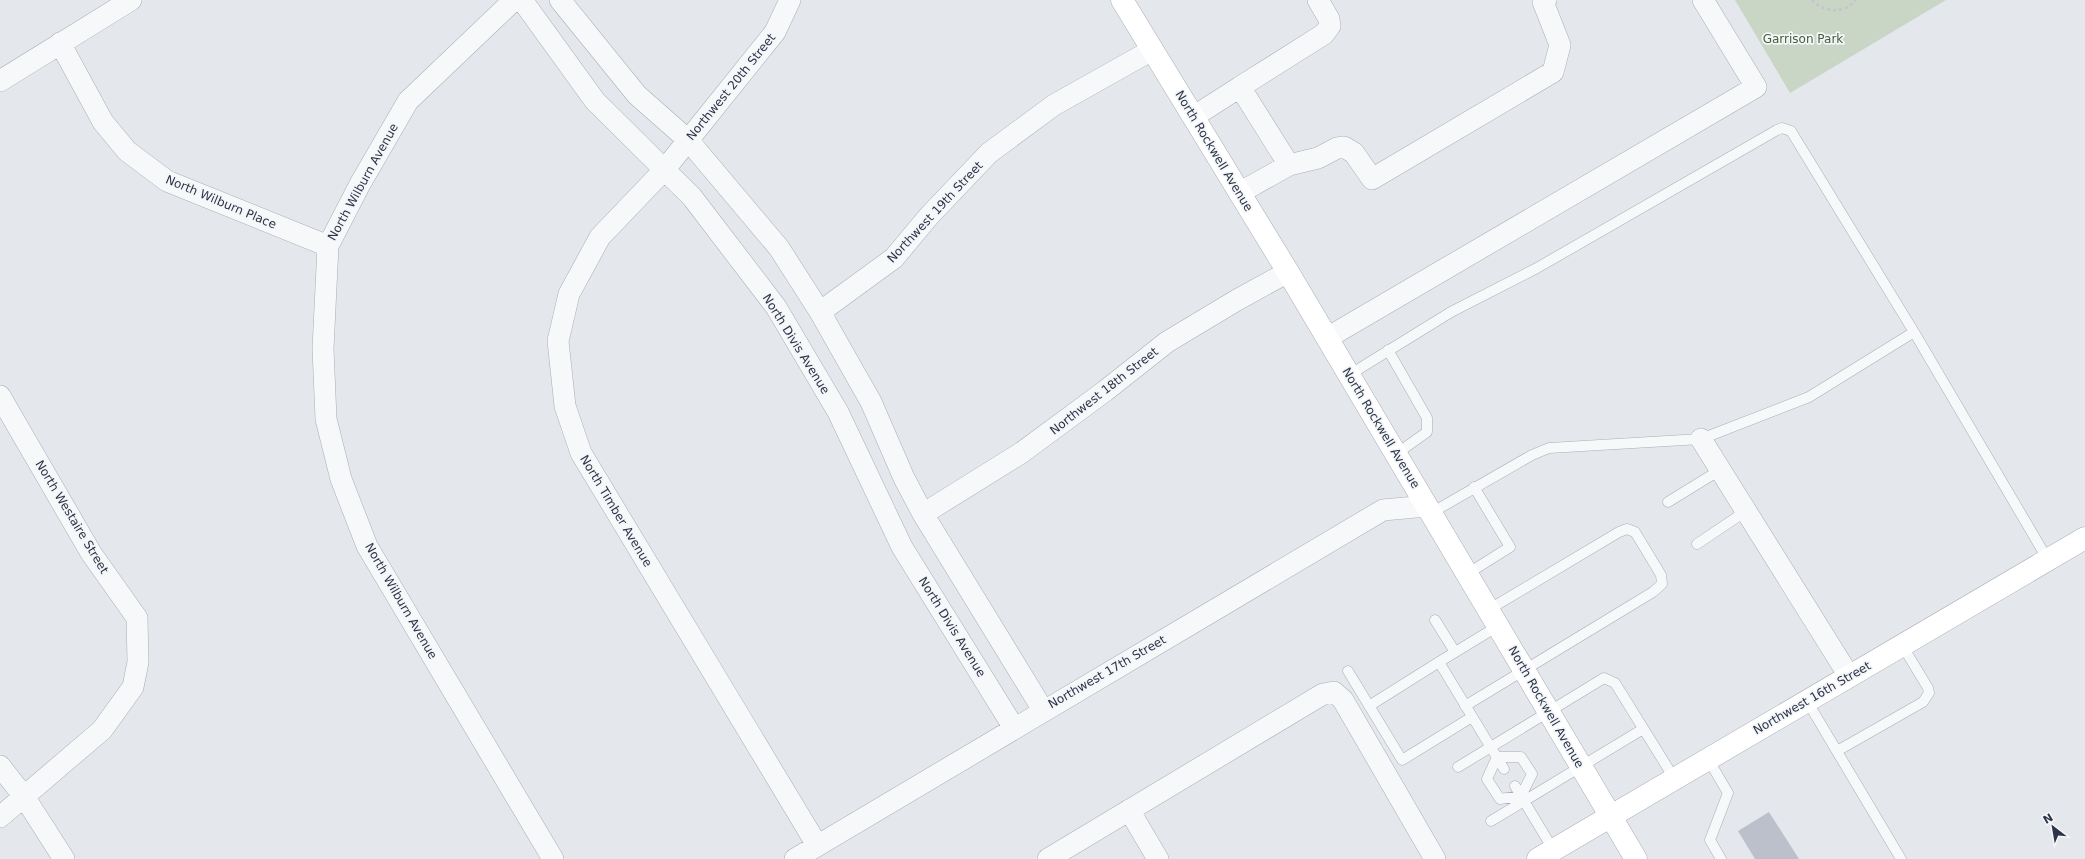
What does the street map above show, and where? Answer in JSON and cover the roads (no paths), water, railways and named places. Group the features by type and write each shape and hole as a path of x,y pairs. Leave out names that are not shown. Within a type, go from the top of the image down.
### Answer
{"main road":[{"name":"North Rockwell Avenue","path":"1122,0 1288,272 1636,859"},
{"name":"Northwest 16th Street","path":"1550,856 1610,816 1674,778 2084,540"}],"street":[{"path":"0,81 131,0"},
{"name":"North Wilburn Avenue","path":"514,0 408,101 360,184 328,246 323,349 326,419 341,479 367,546 553,859"},
{"name":"North Divis Avenue","path":"522,0 595,101 692,197 776,307 838,412 902,547 1014,728"},
{"path":"560,0 637,95 688,140 779,248 820,312 871,402 904,478 923,514 1043,710"},
{"name":"Northwest 20th Street","path":"665,169 776,32 790,0"},
{"path":"1193,117 1324,34 1330,26 1329,19 1318,0"},
{"path":"1239,193 1289,165 1318,158 1338,148 1344,147 1354,153 1372,179 1553,72 1560,45 1543,2 1546,0"},
{"path":"1327,338 1756,87 1703,0"},
{"name":"North Wilburn Place","path":"60,43 102,122 127,151 167,181 328,246"},
{"name":"Northwest 19th Street","path":"820,312 894,258 929,216 989,153 1054,105 1152,50"},
{"path":"1240,87 1289,165"},
{"name":"North Timber Avenue","path":"665,169 600,238 569,294 558,341 565,406 581,453 817,845"},
{"name":"Northwest 18th Street","path":"923,514 1021,453 1167,342 1237,300 1288,272"},
{"name":"North Westaire Street","path":"0,396 91,553 137,618 138,662 133,687 102,730 25,798"},
{"path":"1701,439 1849,676"},
{"name":"Northwest 17th Street","path":"795,859 1043,710 1383,510 1429,509"},
{"path":"1048,859 1323,694 1334,692 1342,700 1435,859"},
{"path":"0,766 25,798 64,859"},
{"path":"0,817 25,798"},
{"path":"1129,810 1158,859"}],"lane":[{"path":"1348,374 1451,312 1537,268 1782,128 1791,131 1914,332 2048,560"},
{"path":"1429,509 1474,487 1532,455 1549,448 1701,439 1809,397 1914,332"},
{"path":"1388,350 1427,418 1427,432 1396,454"},
{"path":"1668,502 1720,470"},
{"path":"1467,574 1510,547 1474,487"},
{"path":"1696,544 1746,511"},
{"path":"1369,706 1455,652 1493,618 1618,532 1627,530 1635,532 1662,575 1662,584 1653,592 1465,706"},
{"path":"1435,620 1455,652"},
{"path":"1837,751 1923,702 1927,698 1929,693 1928,688 1902,645"},
{"path":"1439,662 1504,769"},
{"path":"1348,671 1402,760 1472,717"},
{"path":"1458,767 1490,746 1604,678 1615,683 1674,778"},
{"path":"1807,701 1901,859"},
{"path":"1491,821 1523,798 1581,767 1644,729"},
{"path":"1497,757 1487,779 1500,799 1523,798"},
{"path":"1497,757 1521,757 1532,774 1523,798"},
{"path":"1708,759 1728,793 1710,840 1721,859"},
{"path":"1515,786 1523,798 1550,856"}],"park label":[{"name":"Garrison Park","path":"1803,39"}]}
